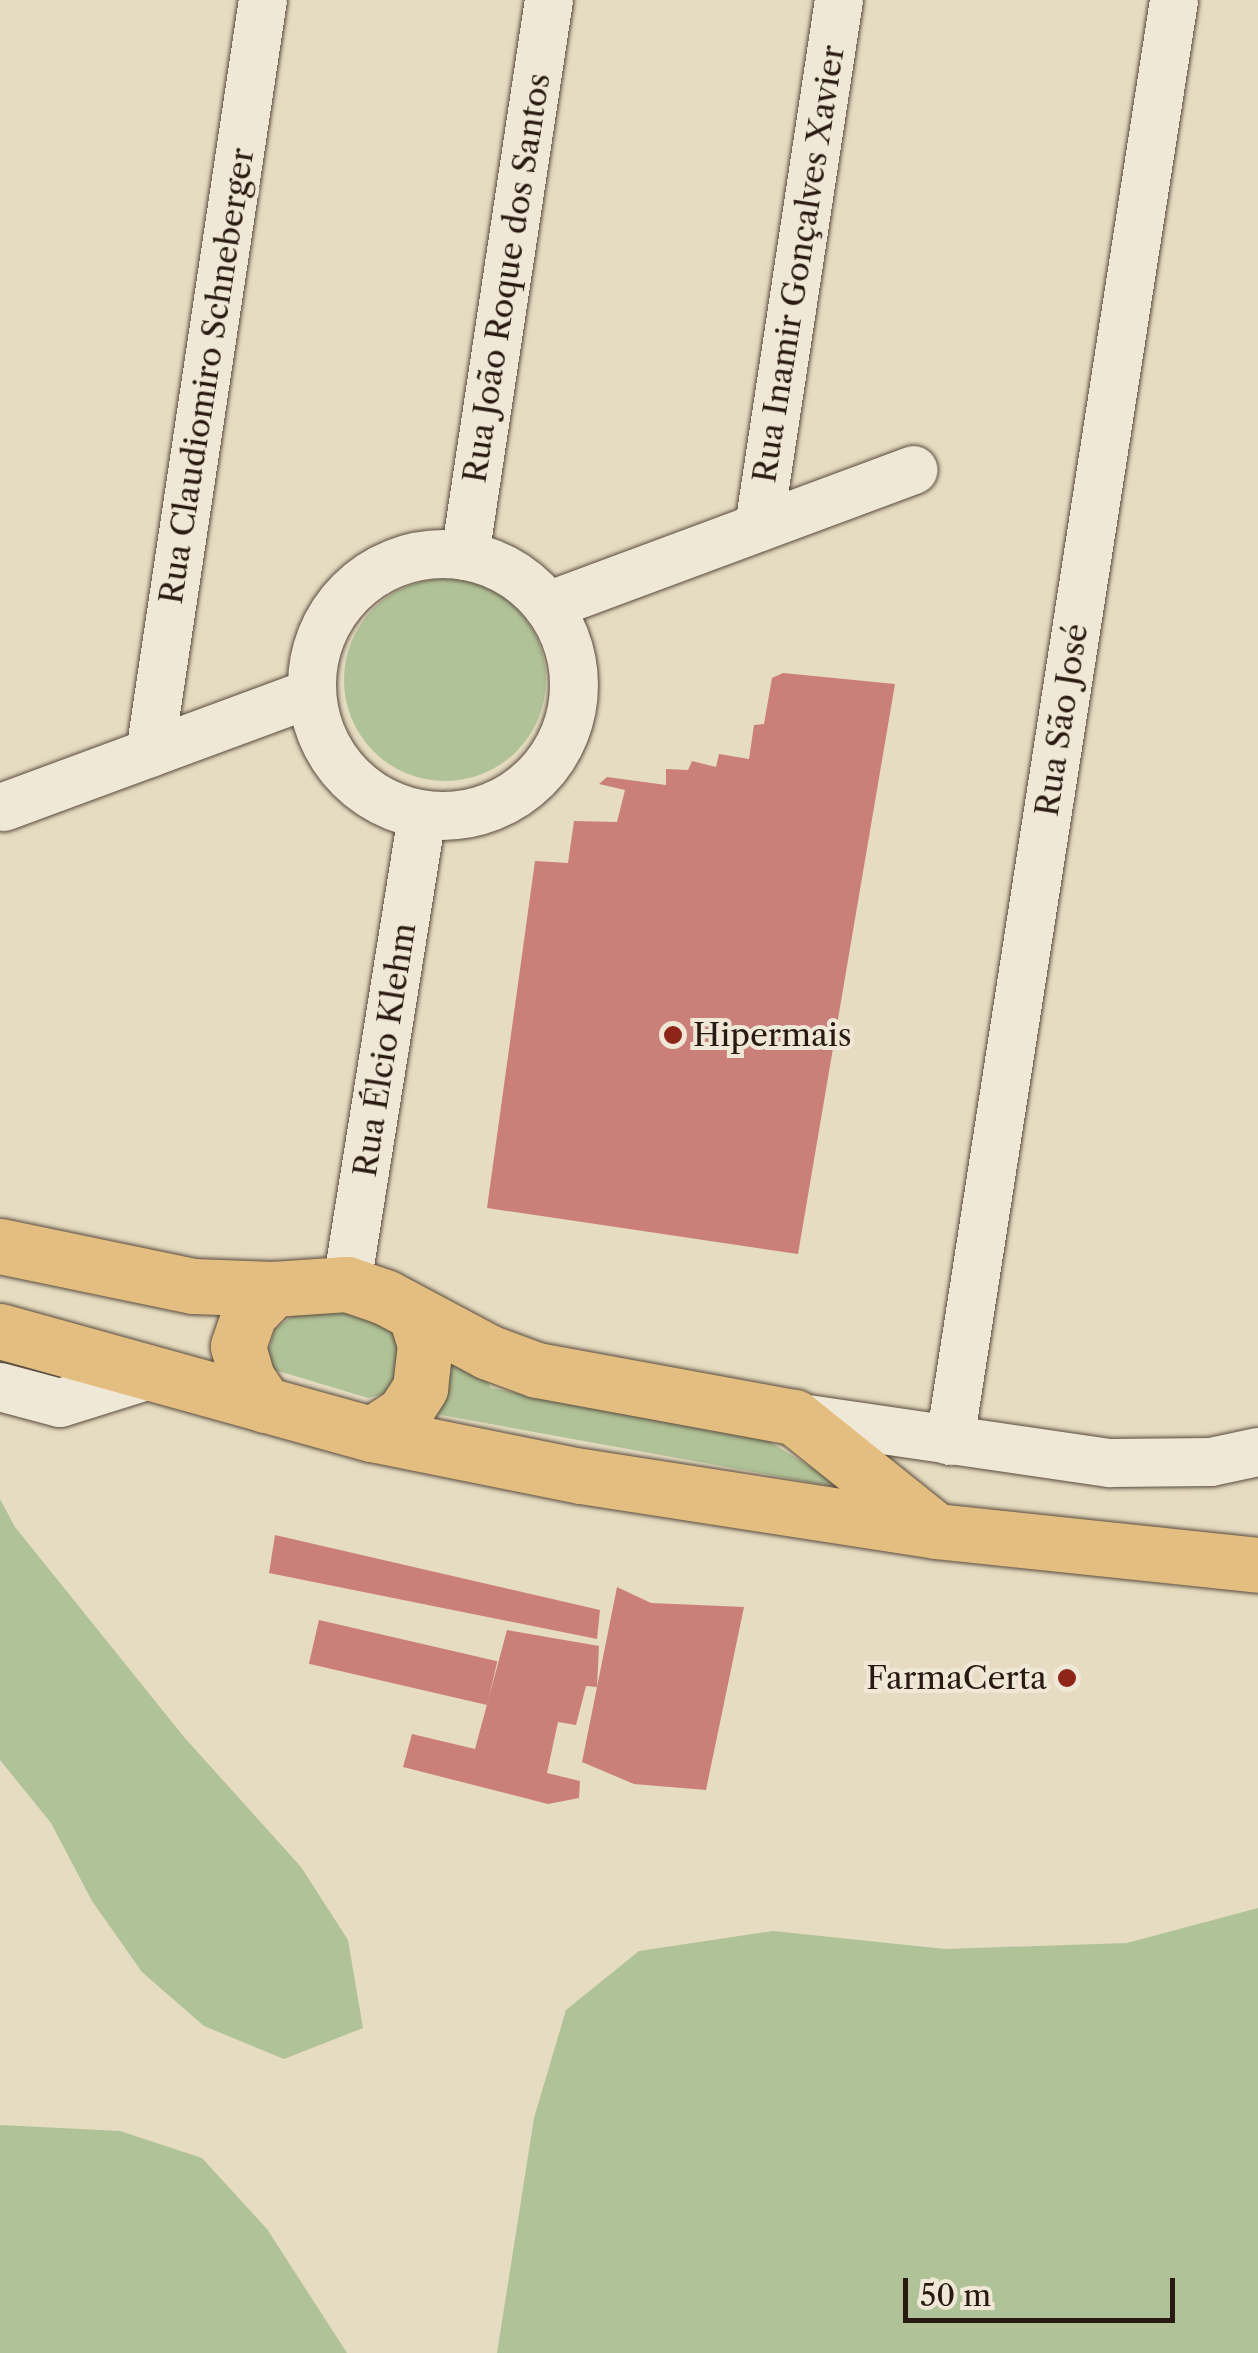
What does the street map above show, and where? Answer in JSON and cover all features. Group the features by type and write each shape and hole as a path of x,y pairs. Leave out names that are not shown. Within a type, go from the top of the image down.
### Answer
{"main road":[{"path":"0,1246 193,1286 272,1289 347,1284 385,1297 418,1318 537,1370 794,1416 936,1530"},
{"path":"265,1405 247,1378 238,1346 249,1314 272,1289"},
{"path":"372,1434 404,1413 420,1388 425,1359 418,1318"},
{"path":"0,1331 372,1434 581,1476 936,1530 1258,1565"}],"street":[{"name":"Rua Claudiomiro Schneberger","path":"150,753 264,0"},
{"name":"Rua João Roque dos Santos","path":"465,556 548,0"},
{"name":"Rua Inamir Gonçalves Xavier","path":"759,527 838,0"},
{"name":"Rua São José","path":"950,1440 1174,0"},
{"path":"548,606 914,470"},
{"path":"426,555 465,556 497,565 525,582 548,606 565,635 574,669 574,704 564,737 546,767 521,791 490,808 456,816 422,815 380,801 345,774 322,736 312,693 316,654 330,618 356,588 388,566 407,560 426,555"},
{"path":"4,807 312,693"},
{"name":"Rua Élcio Klehm","path":"347,1284 422,815"},
{"path":"0,1387 60,1403 153,1374"},
{"path":"794,1416 950,1440 1161,1465 1211,1462 1258,1452"}],"green space":[{"path":"445,579 484,587 516,609 538,641 546,680 538,719 516,751 484,773 445,781 406,773 374,751 352,719 344,680 352,641 374,609 406,587"},
{"path":"334,1307 390,1330 405,1348 391,1392 368,1398 275,1370 265,1361 275,1329 295,1314"},
{"path":"444,1343 482,1373 491,1388 765,1439 847,1489 430,1413"},
{"path":"0,1499 15,1527 184,1737 301,1867 348,1940 363,2028 284,2059 204,2026 142,1972 92,1901 51,1823 0,1760"},
{"path":"1258,1908 1258,2353 497,2353 534,2118 566,2010 639,1951 773,1931 945,1949 1127,1943"},
{"path":"0,2125 120,2131 202,2158 267,2229 347,2353 0,2353"}],"building":[{"name":"Hipermais","path":"783,673 895,684 798,1254 487,1208 535,861 568,863 574,821 617,822 625,790 599,784 607,777 666,785 666,769 688,770 692,761 716,767 719,754 749,759 754,725 764,724 772,678"},
{"path":"275,1535 600,1610 597,1639 269,1573"},
{"path":"617,1587 651,1603 744,1607 706,1790 634,1784 582,1762"},
{"path":"319,1620 497,1661 487,1705 309,1664"},
{"path":"507,1630 599,1646 597,1687 586,1686 576,1725 558,1722 547,1773 580,1781 579,1798 548,1804 403,1767 412,1734 475,1749"}],"place":[{"name":"Hipermais","path":"673,1035"},
{"name":"FarmaCerta","path":"1067,1678"}]}
